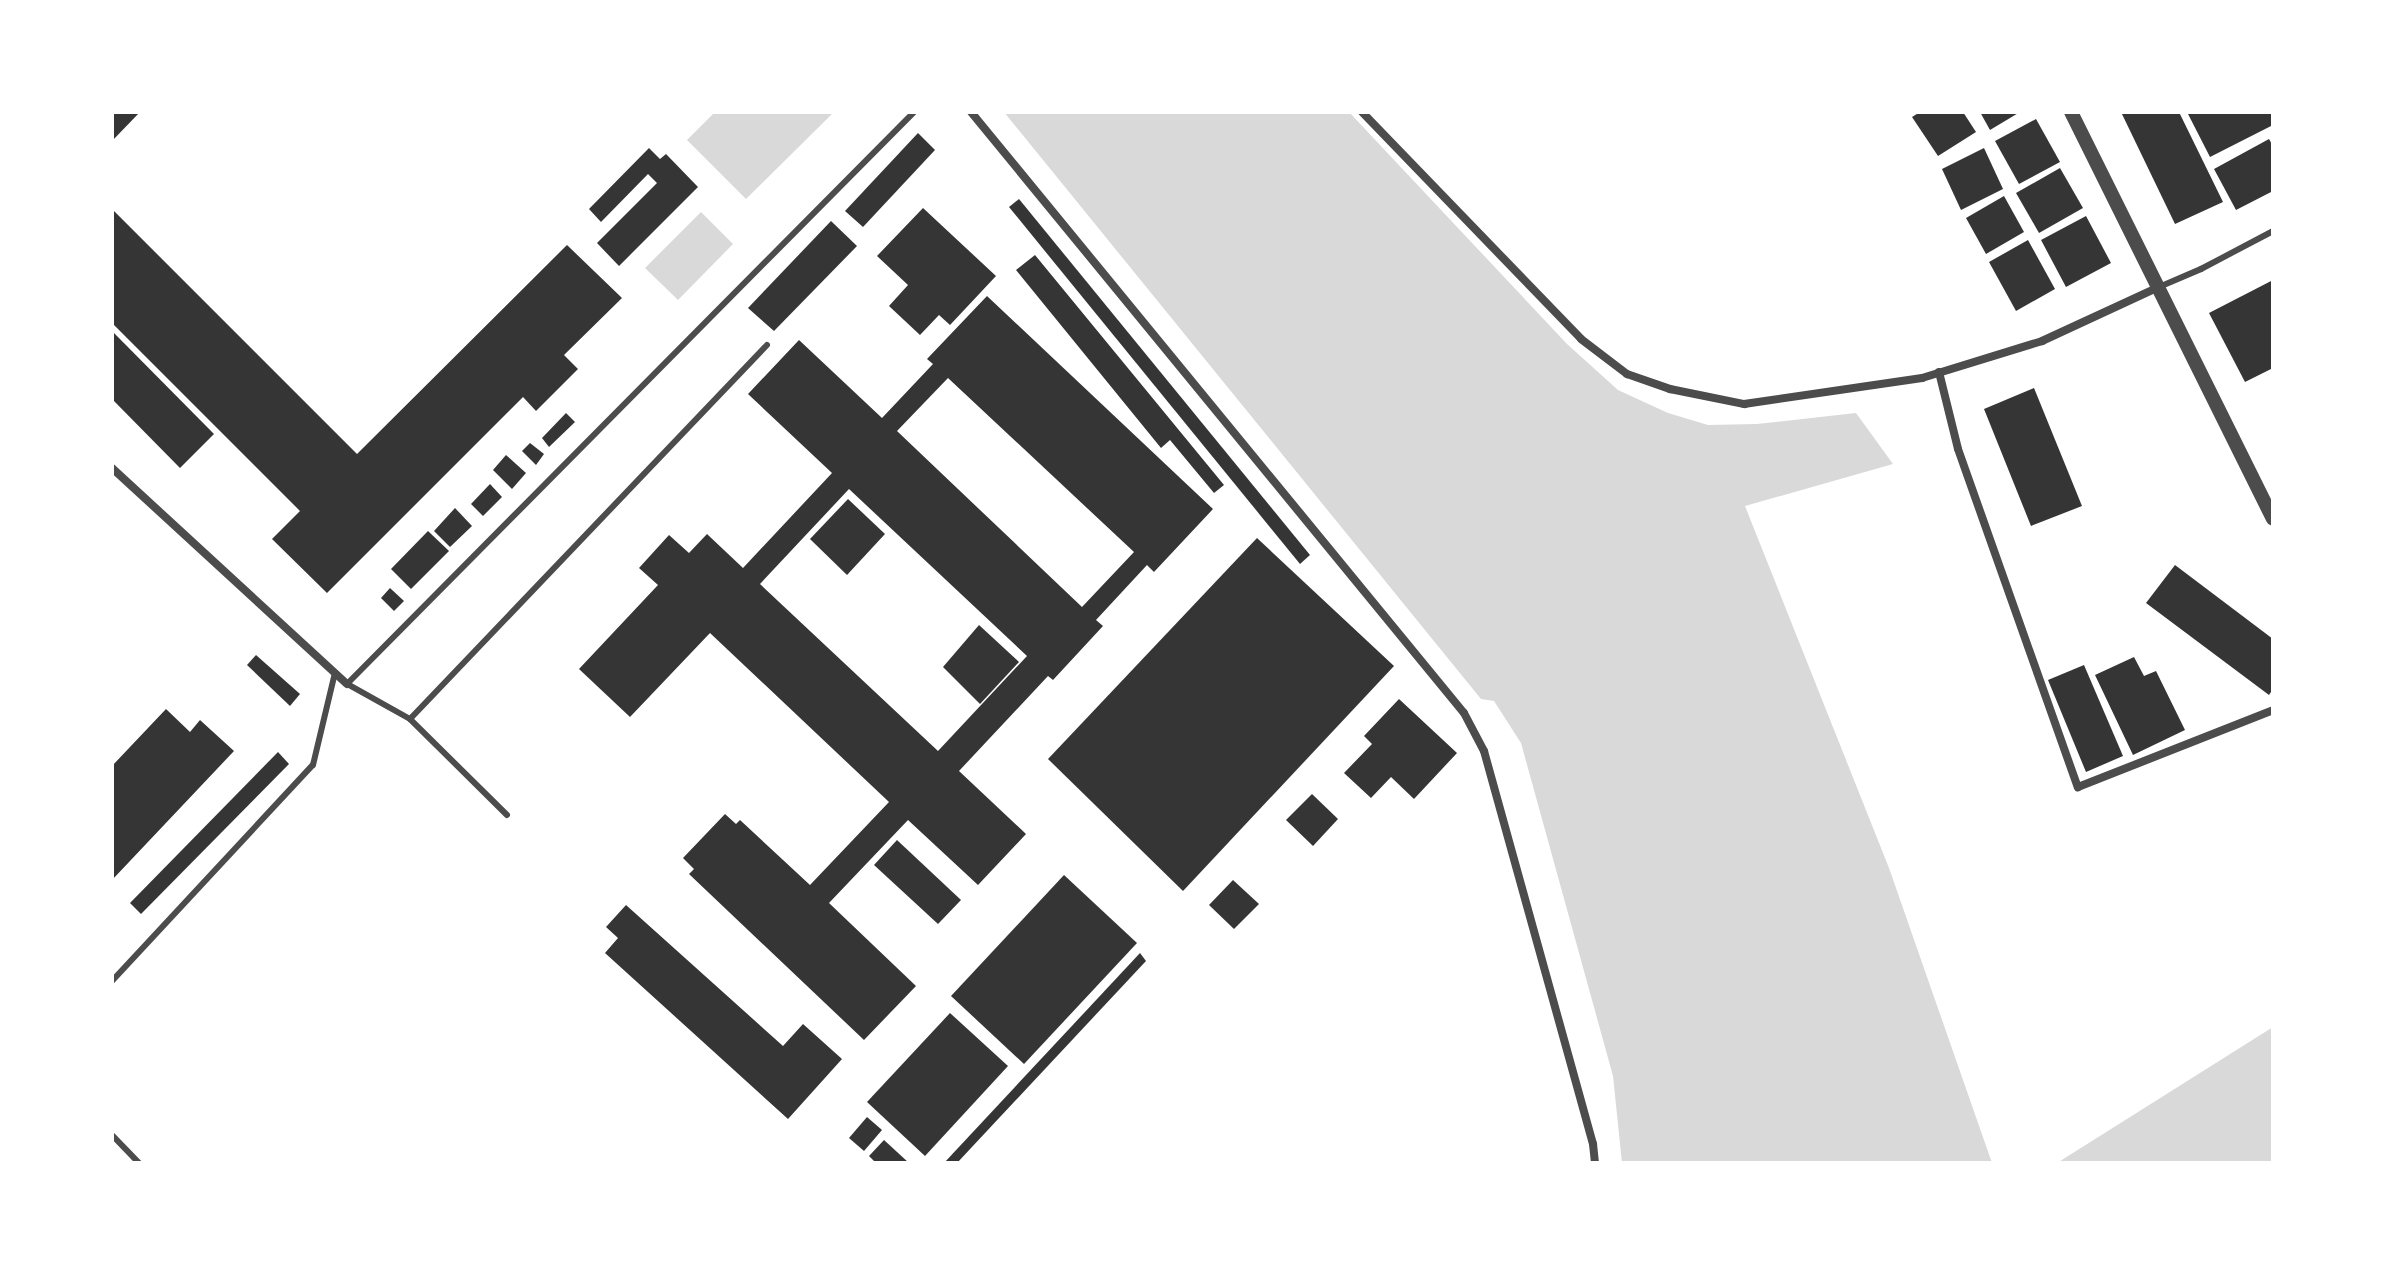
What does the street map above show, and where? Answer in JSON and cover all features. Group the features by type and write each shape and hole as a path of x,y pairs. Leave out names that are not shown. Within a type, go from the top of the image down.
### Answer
{"street":[{"path":"971,112 1464,713 1484,751 1593,1144 1595,1163"},
{"path":"1362,112 1581,339 1627,374 1670,389 1744,404 1939,372 2042,341 2159,287"},
{"path":"2071,112 2273,519"},
{"path":"1939,372 1958,449 2078,787 2273,710"},
{"path":"112,468 347,684"}],"lane":[{"path":"507,815 410,719 347,684 914,112"},
{"path":"2159,287 2273,231"},
{"path":"410,719 767,345"},
{"path":"112,981 313,765 335,673"},
{"path":"112,1135 139,1163"}],"shaded area":[{"path":"715,112 834,112 746,199 687,140"},
{"path":"1004,112 1349,112 1567,344 1618,390 1668,413 1708,425 1757,424 1856,413 1893,464 1745,506 1889,868 1992,1163 1622,1163 1613,1076 1521,743 1494,701 1481,699"},
{"path":"701,212 733,244 678,300 645,268"},
{"path":"2273,1027 2273,1163 2057,1163"}],"building":[{"path":"112,112 140,112 112,141"},
{"path":"1920,112 1963,112 1976,132 1938,156 1912,117"},
{"path":"1980,112 2020,112 1990,130"},
{"path":"2121,112 2179,112 2223,202 2175,224"},
{"path":"2187,112 2273,112 2273,125 2210,157"},
{"path":"2036,119 2060,162 2019,184 1995,141"},
{"path":"918,133 935,150 863,227 845,211"},
{"path":"2269,139 2273,146 2273,191 2236,210 2214,169"},
{"path":"649,148 660,159 666,154 698,187 619,266 597,243 657,183 648,174 601,222 589,209"},
{"path":"1984,148 2003,189 1961,210 1942,169"},
{"path":"2060,168 2083,208 2039,233 2016,193"},
{"path":"2004,196 2024,232 1986,254 1966,218"},
{"path":"1019,199 1310,555 1300,564 1009,207"},
{"path":"923,208 996,276 950,325 939,315 920,335 889,306 908,285 877,256"},
{"path":"112,209 357,454 567,245 622,298 564,355 578,369 536,411 523,397 327,593 272,539 300,511 112,323"},
{"path":"2086,216 2111,263 2066,287 2041,240"},
{"path":"831,221 857,246 774,331 748,308"},
{"path":"2028,240 2055,289 2016,311 1989,262"},
{"path":"1035,255 1224,485 1214,493 1170,440 1161,448 1016,270"},
{"path":"2273,280 2273,368 2245,382 2209,313"},
{"path":"987,296 1213,509 1154,572 1147,565 1096,620 1103,626 1053,680 1048,676 959,771 1026,834 978,885 908,820 829,903 916,986 864,1040 689,874 694,869 683,858 725,814 736,824 740,820 810,885 889,802 710,633 630,717 579,669 658,585 639,568 669,535 689,553 707,534 743,568 832,473 748,394 799,340 882,418 933,364 927,359","holes":["948,378 1134,552 1082,607 897,431","849,489 1027,656 938,751 760,584"]},
{"path":"112,331 214,434 180,468 112,399"},
{"path":"2034,388 2082,506 2031,526 1984,409"},
{"path":"566,413 575,422 549,447 542,438"},
{"path":"530,443 544,454 536,465 522,451"},
{"path":"506,455 526,473 512,489 493,470"},
{"path":"490,484 502,497 483,516 471,504"},
{"path":"848,499 885,534 847,575 810,539"},
{"path":"455,508 472,526 450,547 434,531"},
{"path":"428,531 449,551 411,589 391,569"},
{"path":"1257,538 1394,666 1183,891 1048,759"},
{"path":"2175,565 2273,639 2273,689 2269,695 2146,603"},
{"path":"390,588 404,601 394,611 381,598"},
{"path":"979,625 1019,662 980,704 943,667"},
{"path":"256,655 300,694 290,706 247,665"},
{"path":"2134,657 2144,676 2156,671 2185,730 2133,755 2095,675"},
{"path":"2084,665 2123,756 2086,772 2048,680"},
{"path":"1399,699 1457,753 1414,799 1391,777 1371,798 1344,773 1372,744 1364,736"},
{"path":"166,709 190,732 200,720 234,751 112,880 112,766"},
{"path":"278,752 289,764 141,914 130,903"},
{"path":"1312,794 1338,819 1313,846 1286,820"},
{"path":"897,840 961,900 938,924 874,865"},
{"path":"1064,875 1137,943 1024,1064 951,996"},
{"path":"1233,880 1259,904 1234,929 1209,905"},
{"path":"626,905 783,1046 803,1024 842,1059 788,1119 605,953 618,938 606,927"},
{"path":"1140,953 1146,961 957,1163 944,1163"},
{"path":"950,1013 1008,1066 925,1156 867,1102"},
{"path":"867,1117 882,1130 864,1151 849,1138"},
{"path":"884,1140 909,1163 876,1163 869,1156"}]}
